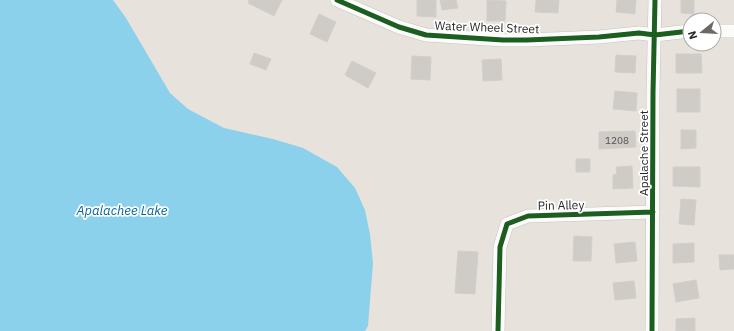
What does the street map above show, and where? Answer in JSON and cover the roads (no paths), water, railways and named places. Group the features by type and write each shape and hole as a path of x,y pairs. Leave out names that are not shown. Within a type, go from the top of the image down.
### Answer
{"street":[{"name":"Water Wheel Street","path":"337,0 399,27 426,35 503,40 599,37 639,33 655,35 682,32"},
{"name":"Apalache Street","path":"652,331 655,0"},
{"path":"722,31 734,32"},
{"name":"Pin Alley","path":"498,331 500,247 507,224 528,216 653,212"}],"water":[{"name":"Apalachee Lake","path":"0,0 113,0 126,18 170,93 188,109 224,128 273,139 303,148 337,167 355,188 365,210 370,234 373,263 368,326 365,331 0,331"}]}
